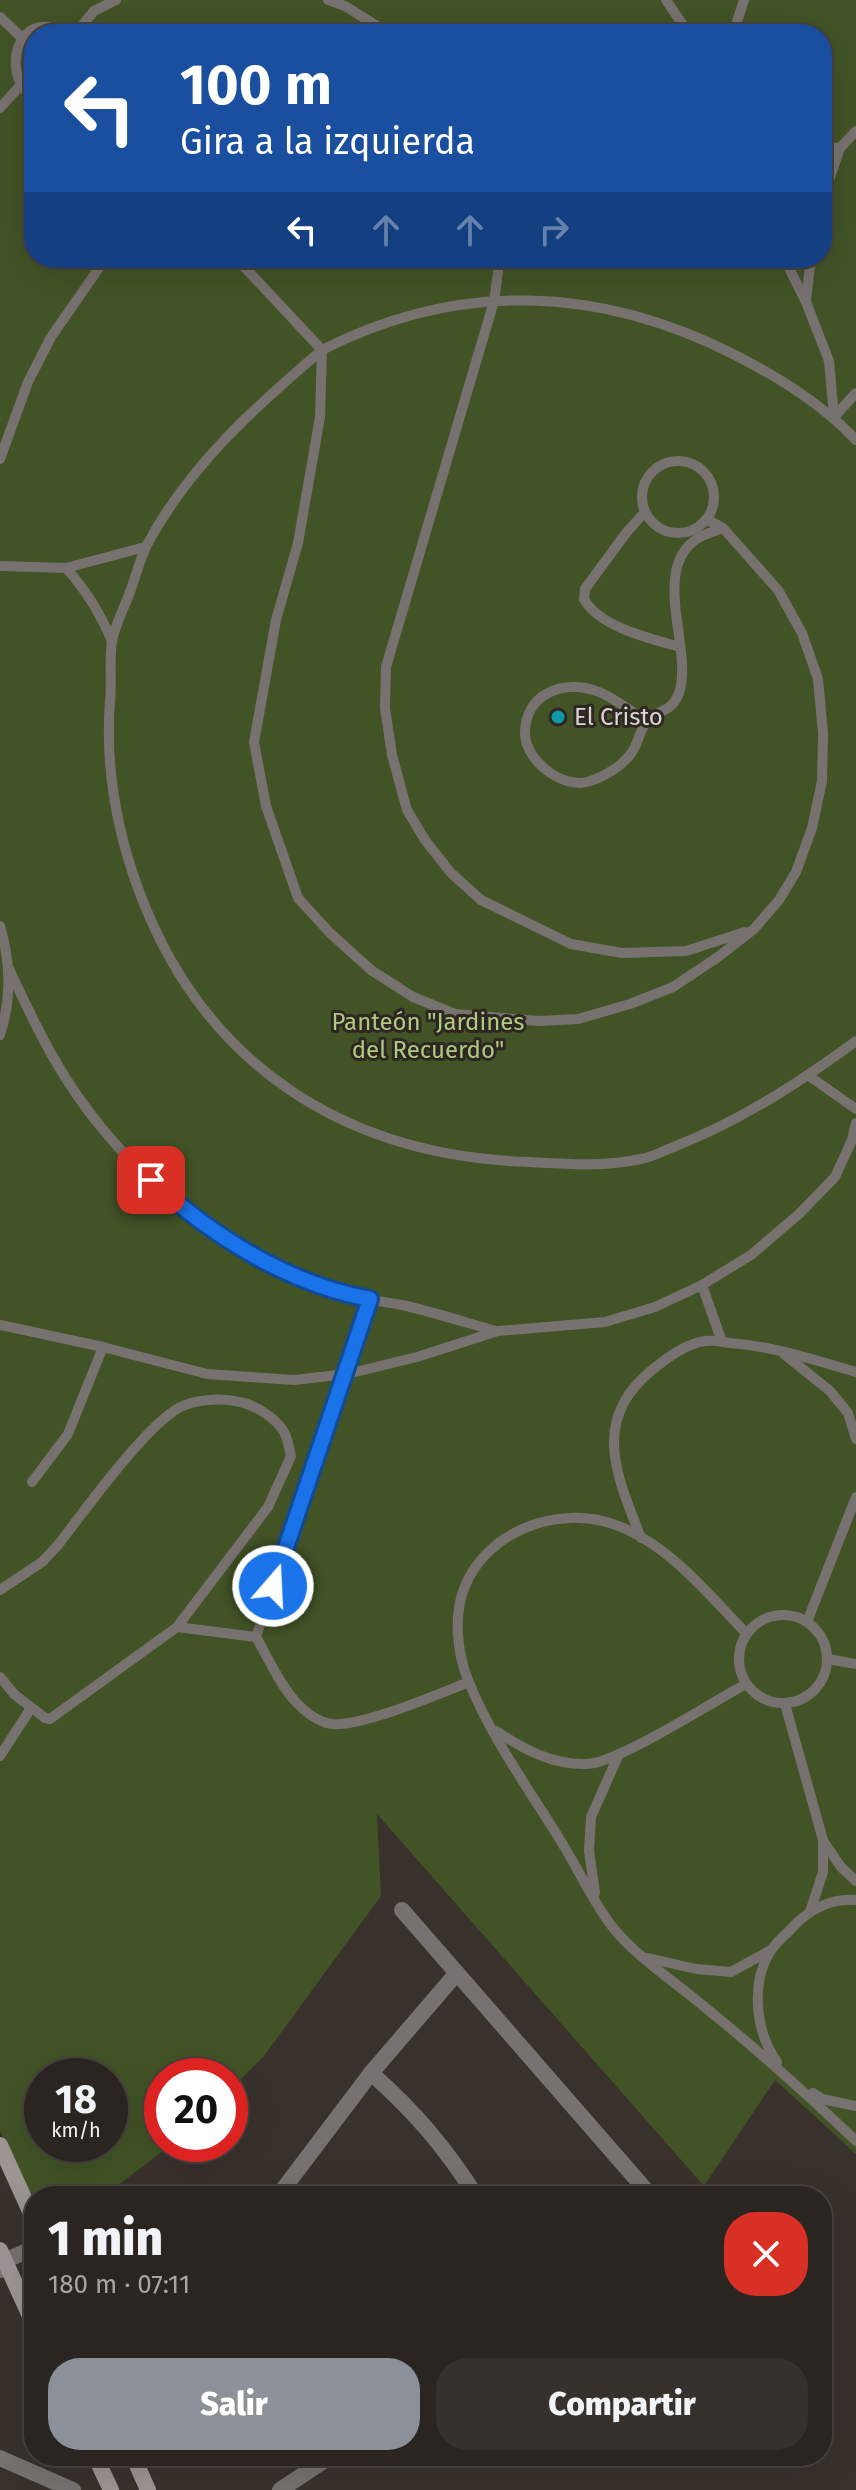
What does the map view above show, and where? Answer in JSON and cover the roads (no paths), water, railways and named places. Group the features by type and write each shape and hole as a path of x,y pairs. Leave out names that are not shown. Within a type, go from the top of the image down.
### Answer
{"main road":[{"path":"0,2145 24,2198"},
{"path":"1,2261 24,2306"},
{"path":"100,2466 111,2490"},
{"path":"137,2466 148,2490"}],"street":[{"path":"402,1910 642,2186"},
{"path":"286,2186 371,2073 456,1974"},
{"path":"371,2073 419,2118 449,2154 470,2186"},
{"path":"1,2261 24,2252"},
{"path":"0,2458 73,2490"},
{"path":"280,2490 316,2466"}],"lane":[{"path":"83,24 94,11 116,0"},
{"path":"328,0 345,6 374,24"},
{"path":"666,0 682,24"},
{"path":"736,24 744,0"},
{"path":"0,17 19,35"},
{"path":"24,33 19,35 9,55 9,71 18,88 24,91"},
{"path":"0,108 18,88"},
{"path":"832,172 840,148 856,131"},
{"path":"832,148 840,148"},
{"path":"0,459 28,382 51,337 99,268"},
{"path":"245,268 322,350 320,417 298,543 276,620 254,742 266,806 298,898 330,933 371,970 413,997 455,1014 499,1019 578,1019 673,987 754,929 779,900 796,872 812,828 822,781 823,733 818,679 802,633 778,590 723,528 708,520"},
{"path":"499,268 494,301 386,667 385,708 392,755 407,810 425,840 451,873 481,900 571,944 622,953 686,951 754,929"},
{"path":"789,268 829,361 834,417"},
{"path":"806,302 810,268"},
{"path":"856,440 834,417 752,364 696,335 637,315 585,304 544,300 494,301 433,310 382,324 322,350 228,433 171,505 145,547 112,641 108,764 117,823 148,916 193,998 256,1067 304,1100 360,1128 422,1150 488,1161 593,1165 643,1159 753,1110 809,1076 856,1041"},
{"path":"834,417 856,393"},
{"path":"682,460 700,467 712,483 715,502 708,520 699,529 686,534 661,531 644,513 641,494 647,476 662,463 682,460"},
{"path":"644,513 585,589 584,599 597,614 634,634 680,647"},
{"path":"646,721 597,691 563,687 541,695 530,714 525,736 536,760 554,776 579,784 601,778 631,754 646,721 675,704 682,683 674,611 677,571 686,549 699,537 723,528"},
{"path":"0,566 66,568 145,547"},
{"path":"66,568 92,600 112,641"},
{"path":"0,926 9,969 35,1024 66,1078 130,1161 172,1199 214,1232 271,1264 333,1292 498,1331"},
{"path":"0,1035 7,1007 9,969"},
{"path":"809,1076 856,1109"},
{"path":"0,1325 207,1374 294,1380 347,1374 417,1357 498,1331 605,1322 655,1307 702,1285 751,1255 799,1214 835,1177 852,1140 856,1123"},
{"path":"702,1285 722,1342"},
{"path":"256,1637 370,1299"},
{"path":"641,1538 620,1483 612,1438 621,1405 641,1379 671,1354 705,1341 752,1344 856,1372"},
{"path":"32,1482 68,1434 103,1347"},
{"path":"779,1351 830,1391 848,1413 856,1439"},
{"path":"0,1590 42,1562 159,1421 183,1405 209,1400 235,1400 250,1404 285,1432 291,1456 268,1507 177,1627 55,1718 45,1718 31,1708 0,1677"},
{"path":"807,1622 856,1497"},
{"path":"747,1634 669,1556 612,1524 584,1518 547,1520 516,1530 495,1546 464,1586 458,1619 459,1654 490,1727 614,1930 783,2072 856,2141"},
{"path":"781,1615 807,1622 820,1634 828,1659 819,1687 808,1696 785,1704 759,1697 746,1684 740,1669 739,1655 747,1634 757,1624 781,1615"},
{"path":"177,1627 256,1637"},
{"path":"256,1637 296,1702 317,1719 331,1724 350,1723 469,1682"},
{"path":"828,1659 856,1664"},
{"path":"490,1727 529,1753 588,1764 619,1754 746,1684"},
{"path":"785,1704 823,1840 823,1872 810,1912"},
{"path":"0,1756 31,1708"},
{"path":"596,1898 589,1851 591,1817 619,1754"},
{"path":"823,1840 841,1867 856,1881"},
{"path":"646,1958 696,1969 731,1972 771,1950 810,1912 827,1904 856,1900"},
{"path":"771,1950 759,1982 759,2022 769,2051 783,2072 822,2099 856,2106"}],"place":[{"name":"El Cristo","path":"558,717"}],"park label":[{"name":"Panteón \"Jardines del Recuerdo\"","path":"428,1036"}]}
